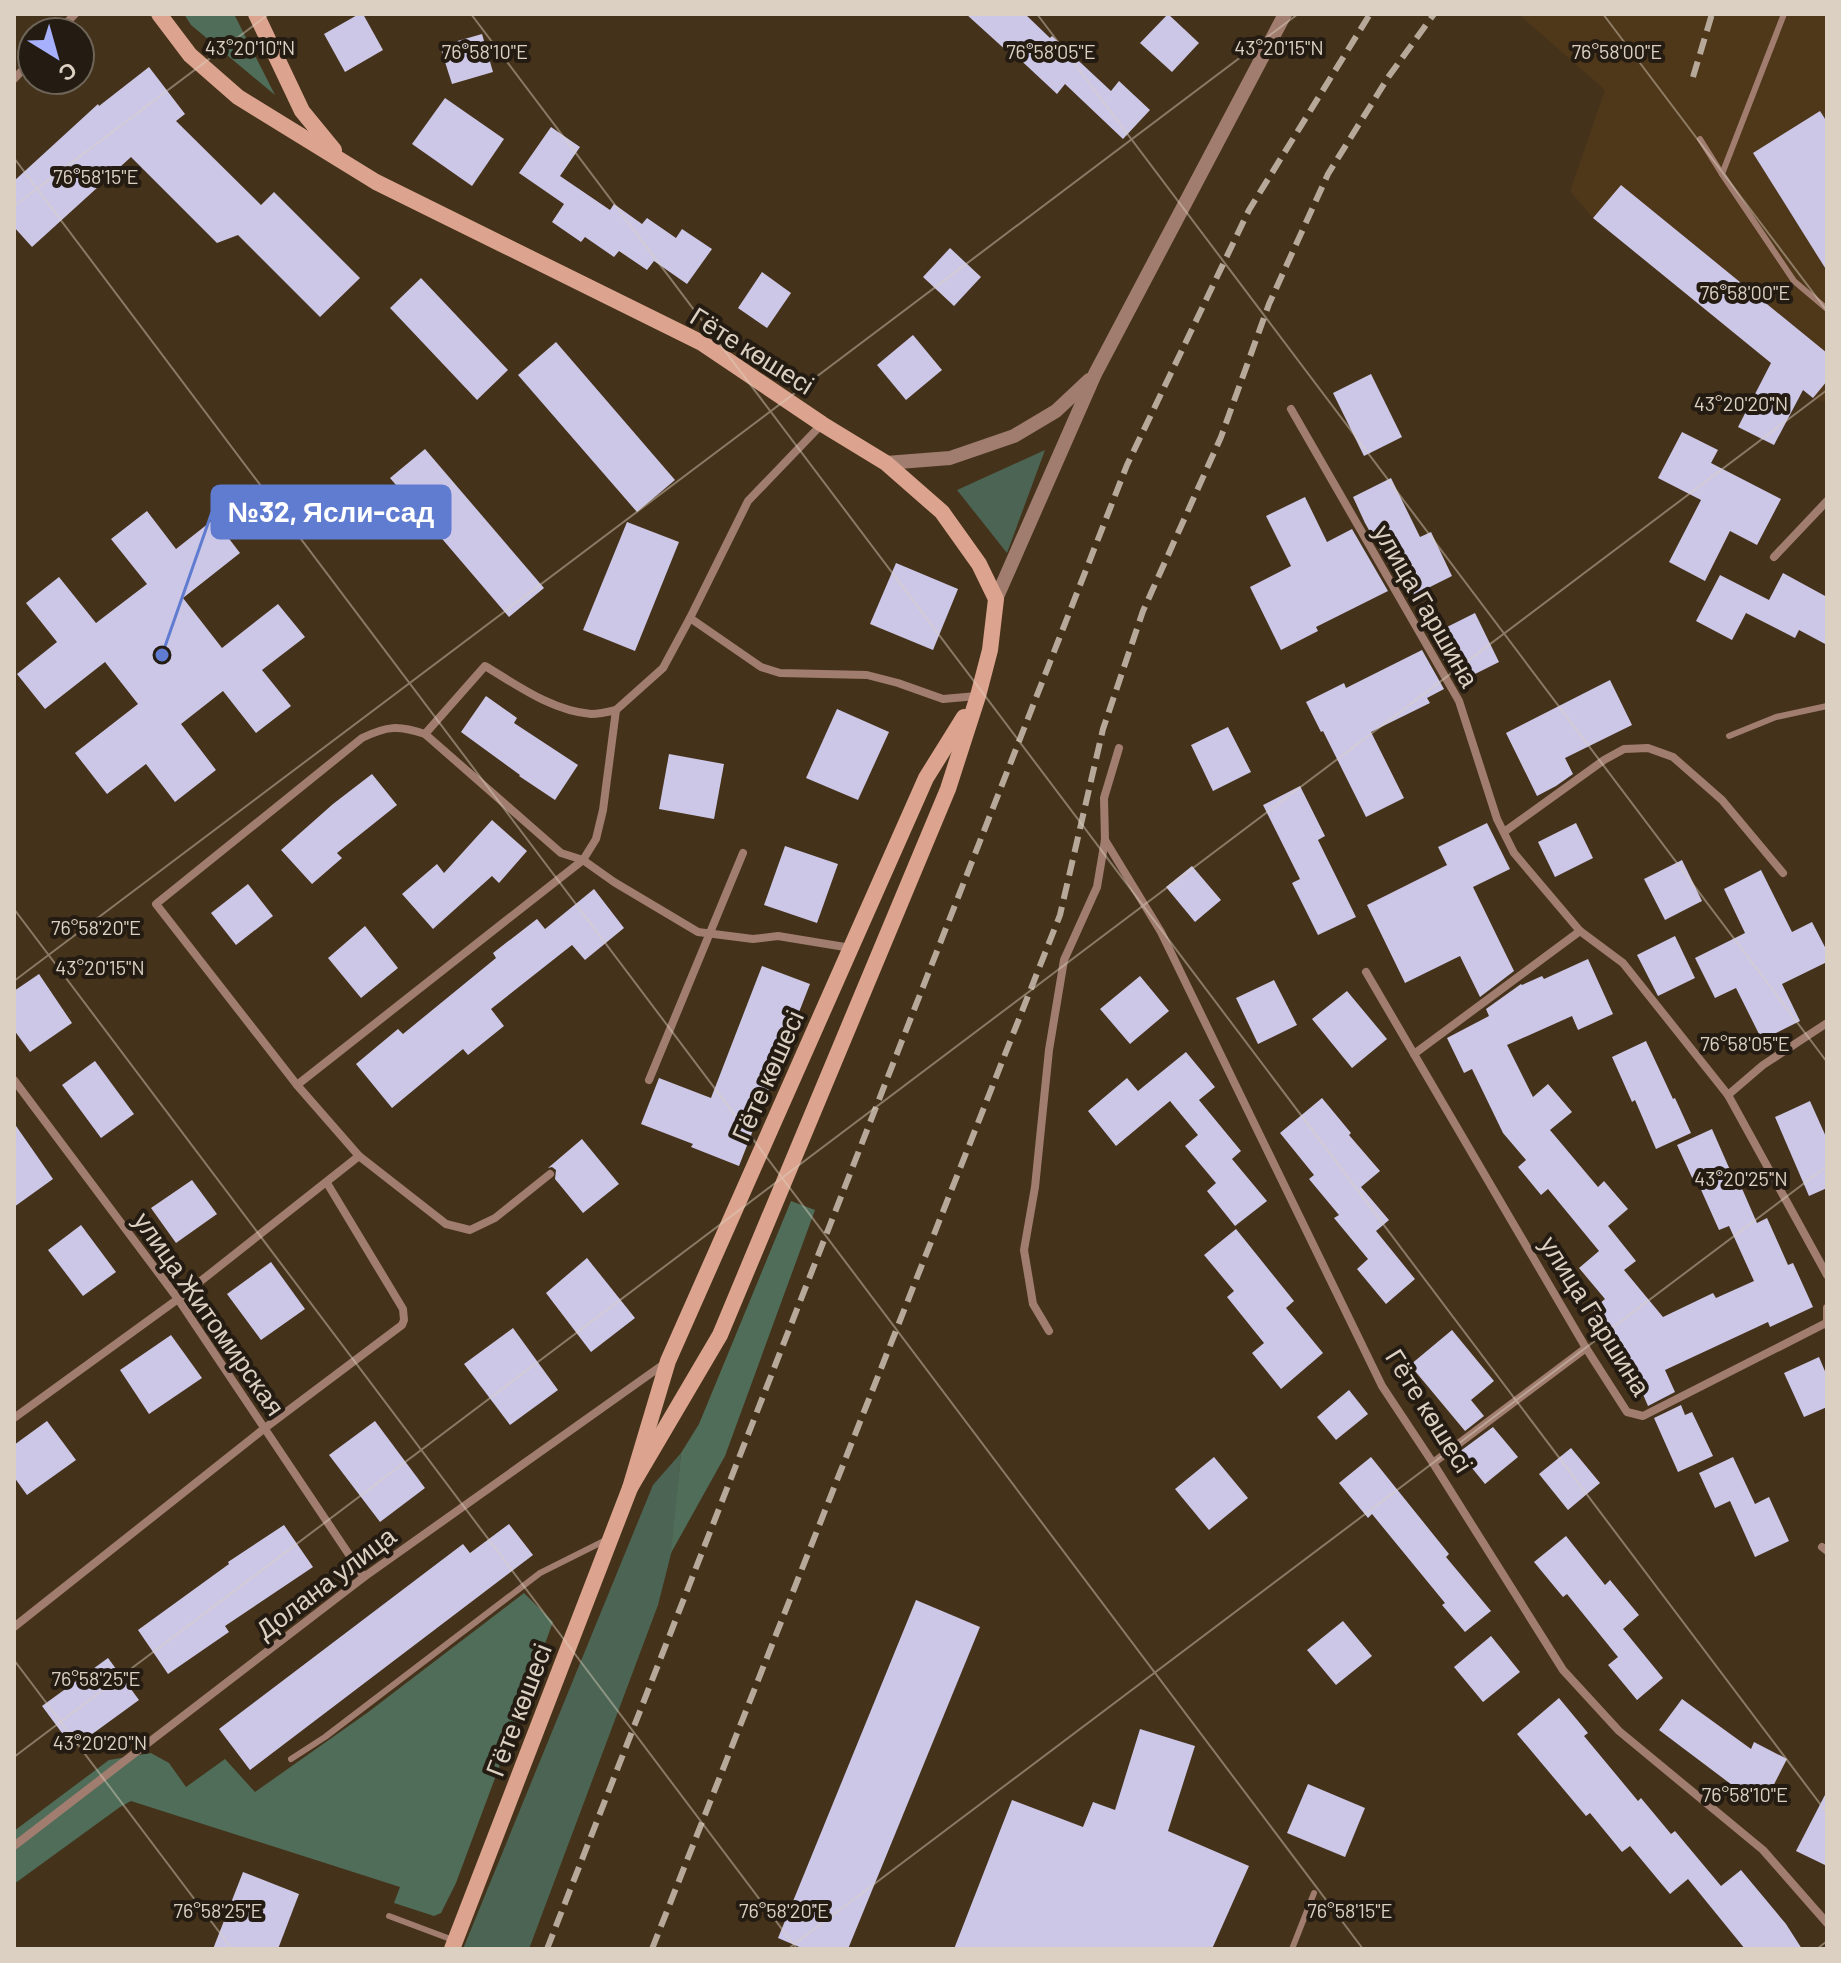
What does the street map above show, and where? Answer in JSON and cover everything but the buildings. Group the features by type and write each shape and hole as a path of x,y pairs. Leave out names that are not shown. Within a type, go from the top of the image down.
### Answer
{"main road":[{"name":"Гёте көшесі","path":"159,14 190,55 238,97 376,182 702,343 886,463 942,512 979,564 996,599 990,650 948,789 720,1335 630,1488"},
{"name":"Гёте көшесі","path":"256,14 302,111 342,161"},
{"name":"Гёте көшесі","path":"454,1945 630,1488 668,1361 926,778 978,696"}],"street":[{"path":"996,599 1095,374 1285,14"},
{"path":"886,463 950,458 1014,436 1056,411 1095,374"},
{"name":"улица Гаршина","path":"1291,409 1459,701 1497,819 1514,853 1580,931 1623,963 1728,1095 1827,1275"},
{"path":"425,734 485,666 541,699 564,708 592,714 616,710 663,668 748,501 822,424"},
{"path":"1774,557 1827,501"},
{"path":"690,618 761,667 780,673 867,675 943,699 978,696"},
{"path":"297,1085 583,860 596,839 603,810 616,710"},
{"path":"550,1174 495,1218 470,1230 446,1224 359,1156 297,1085 156,904 362,738 379,730 404,727 425,734 561,853 583,860 698,932 753,939 778,936 851,948"},
{"path":"1049,1331 1033,1304 1024,1250 1035,1187 1049,1050 1064,960 1097,887 1105,840 1104,798 1119,748"},
{"path":"1504,832 1604,760 1624,749 1648,748 1673,757 1722,800 1783,873"},
{"name":"Гёте көшесі","path":"1105,840 1161,932 1382,1386 1563,1670 1619,1731 1763,1850 1827,1923"},
{"path":"649,1080 743,853"},
{"path":"1414,1054 1580,931"},
{"name":"улица Гаршина","path":"1366,972 1586,1348 1627,1412 1643,1416 1826,1324 1827,1308"},
{"path":"1728,1095 1763,1065 1827,1023"},
{"name":"улица Житомирская","path":"14,1080 178,1299 364,1577"},
{"path":"14,1418 178,1299 359,1156"},
{"path":"14,1627 265,1428 402,1325 403,1309 327,1183"},
{"path":"1433,1463 1586,1348"},
{"name":"Долана улица","path":"14,1846 364,1577 668,1361"}],"lane":[{"path":"1722,174 1784,14"},
{"path":"1700,139 1794,281 1827,309"},
{"path":"1729,736 1776,717 1827,706"},
{"path":"291,1759 325,1737 540,1573 611,1538"},
{"path":"1292,1949 1314,1893"},
{"path":"389,1916 454,1945"}],"shaded area":[{"path":"1522,14 1827,14 1827,403 1813,398 1593,218 1570,191 1605,90"}],"green space":[{"path":"184,14 234,14 275,95 191,25"},
{"path":"1045,450 1007,553 957,490"},
{"path":"791,1201 815,1210 725,1456 671,1553 681,1453 699,1424"},
{"path":"681,1453 673,1546 658,1605 529,1949 463,1949 653,1485"},
{"path":"524,1593 553,1622 456,1883 441,1913 434,1916 394,1903 400,1887 131,1801 14,1884 14,1831 109,1760 151,1753 169,1763 186,1787 225,1759 255,1792 367,1713"}],"railway":[{"path":"547,1949 1127,465 1249,210 1370,14"},
{"path":"652,1949 1060,915 1103,729 1143,611 1221,437 1269,304 1328,174 1389,76 1434,14"},
{"path":"1693,77 1712,14"}],"place":[{"name":"№32, Ясли-сад","path":"162,655"}]}
